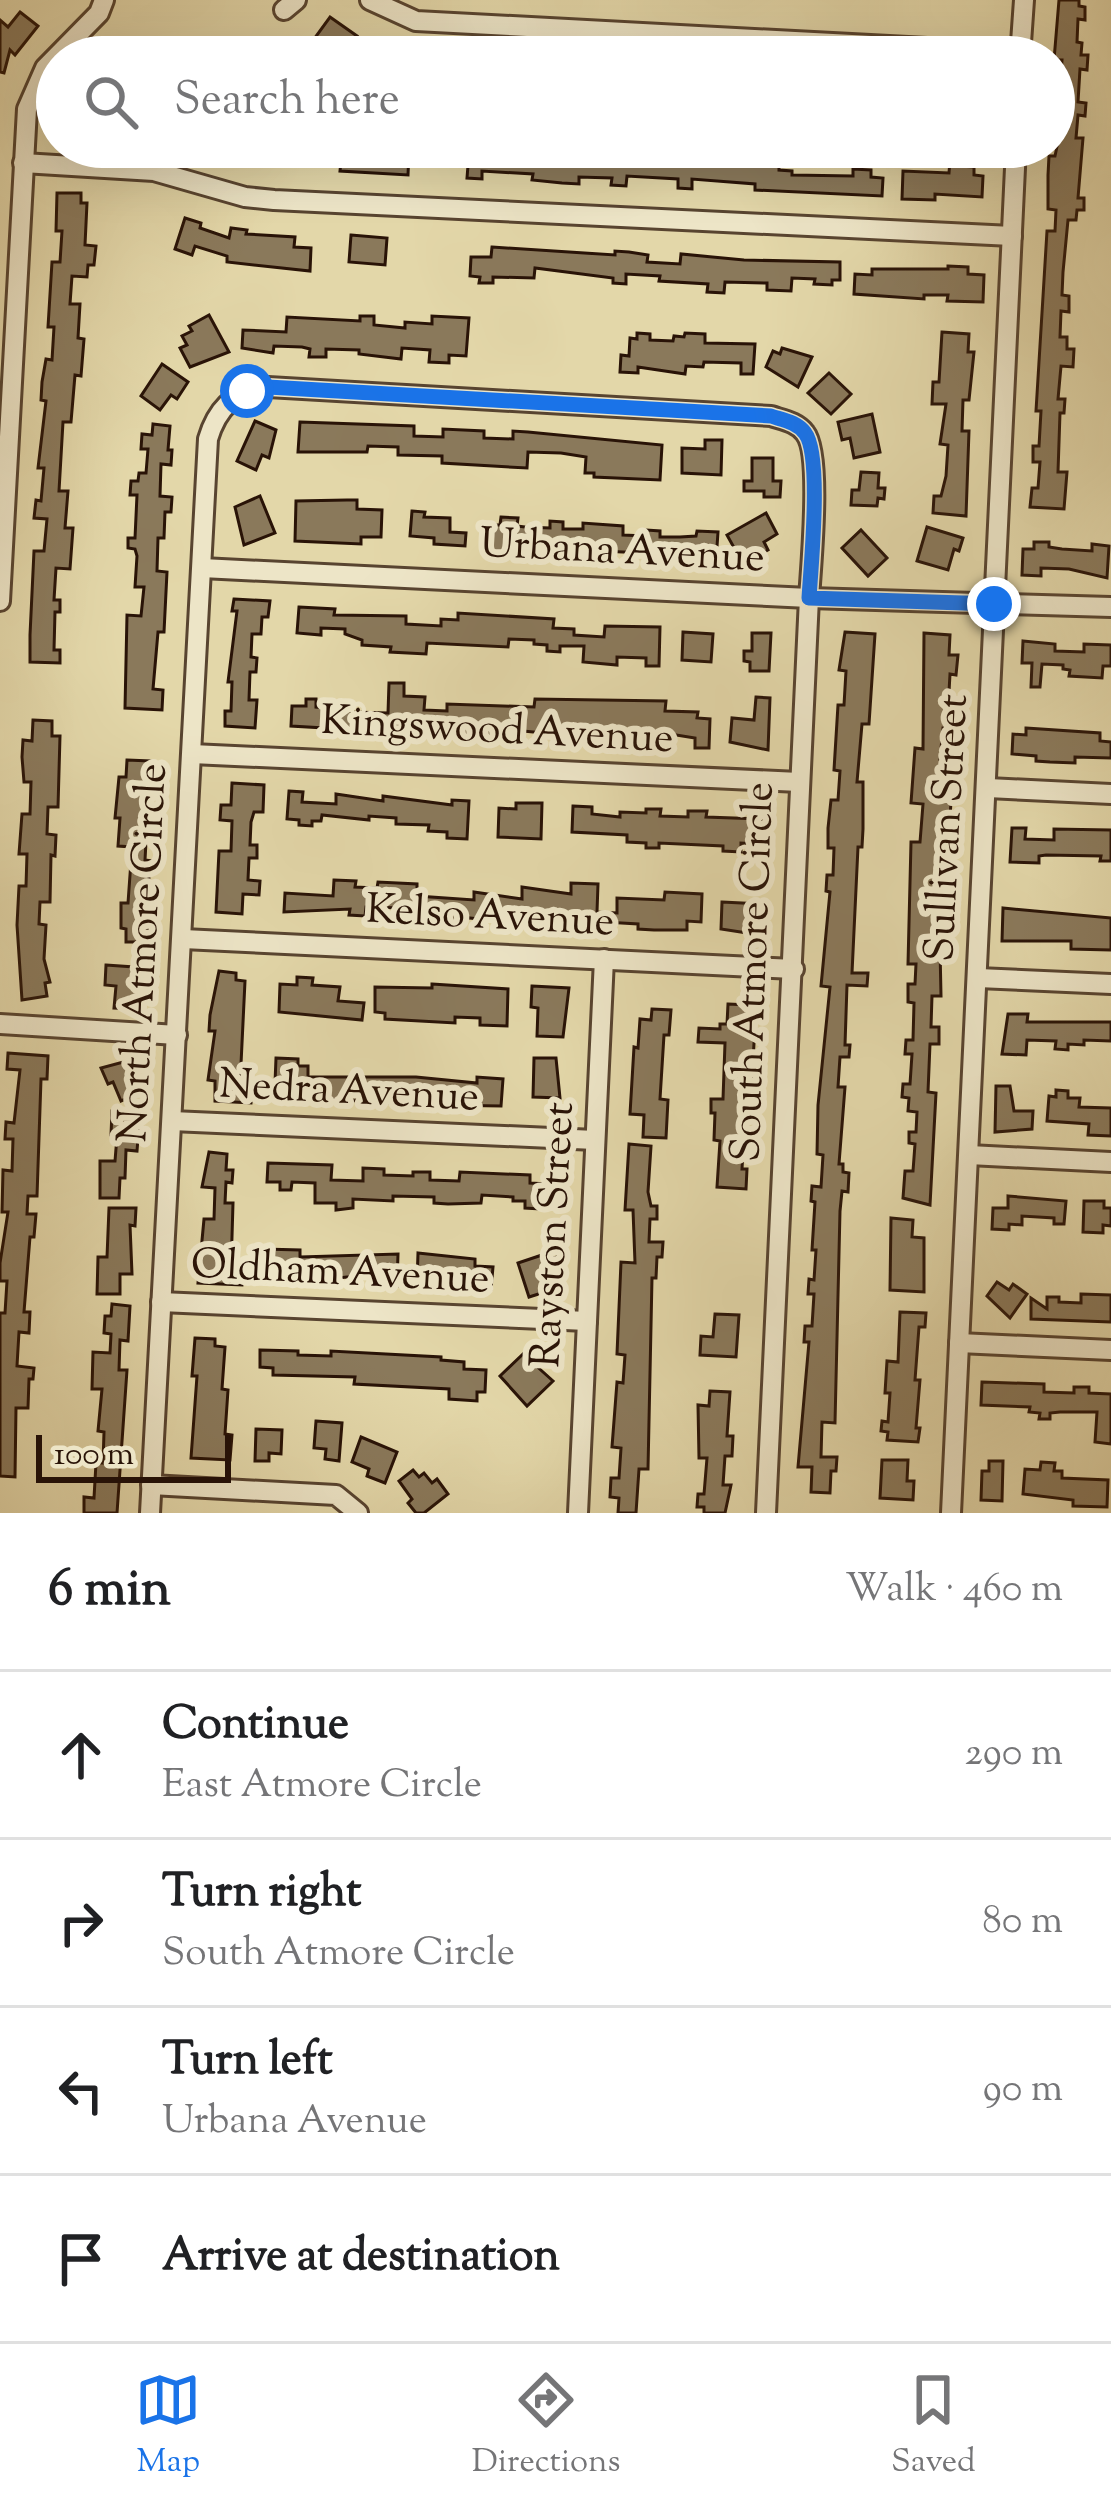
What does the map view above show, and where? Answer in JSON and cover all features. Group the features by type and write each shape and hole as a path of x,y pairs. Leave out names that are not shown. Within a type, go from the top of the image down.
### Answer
{"street":[{"path":"74,36 99,13 104,0"},
{"path":"370,0 416,21 683,36"},
{"path":"1022,36 1024,0"},
{"path":"0,601 22,164 27,109 36,85"},
{"path":"22,164 36,165"},
{"path":"97,168 154,171 245,197 274,200 1012,236"},
{"name":"Sullivan Street","path":"951,1513 1015,168"},
{"name":"South Atmore Circle","path":"228,402 258,388 340,391 771,416 796,424 808,435 814,463 809,598 766,1513"},
{"name":"North Atmore Circle","path":"149,1513 208,439 215,418 228,402"},
{"name":"Urbana Avenue","path":"202,568 1111,608"},
{"name":"Kingswood Avenue","path":"192,754 799,782"},
{"path":"988,788 1111,794"},
{"name":"Kelso Avenue","path":"183,939 794,969"},
{"name":"Rayston Street","path":"578,1513 604,959"},
{"path":"978,977 1111,983"},
{"path":"0,1024 177,1035"},
{"name":"Nedra Avenue","path":"172,1121 595,1140"},
{"path":"969,1155 1111,1162"},
{"name":"Oldham Avenue","path":"161,1302 586,1321"},
{"path":"959,1343 1111,1350"},
{"path":"151,1485 336,1495 358,1513"}],"building":[{"path":"1059,0 1079,0 1079,6 1085,7 1085,20 1078,19 1077,42 1082,43 1081,55 1088,55 1087,70 1080,69 1078,102 1086,103 1085,116 1078,115 1076,138 1083,138 1078,198 1084,198 1084,210 1077,210 1076,220 1068,220 1063,272 1062,295 1069,296 1069,312 1061,311 1060,337 1067,337 1067,349 1074,349 1073,367 1061,366 1058,399 1065,399 1064,413 1060,413 1058,472 1067,472 1064,509 1030,507 1032,488 1038,488 1040,462 1033,462 1033,446 1039,446 1041,411 1036,411 1047,231 1055,231 1056,210 1048,209 1048,168 1075,168 1075,36 1056,36"},
{"path":"20,12 38,26 15,55 10,50 4,73 0,72 0,20 8,27"},
{"path":"330,17 357,36 316,36"},
{"path":"340,168 408,168 408,175"},
{"path":"468,168 779,168 792,175 853,176 853,169 871,170 871,177 883,178 882,196 755,190 755,184 692,179 692,189 678,188 678,179 627,176 626,186 611,185 612,178 579,177 579,184 532,180 533,174 482,171 482,179 467,178"},
{"path":"949,168 974,168 974,175 983,176 982,197 935,194 935,200 902,199 903,171 949,173"},
{"path":"57,193 81,193 81,203 87,203 85,245 96,246 87,277 72,276 70,304 80,304 78,338 84,339 71,422 63,422 59,491 68,491 65,528 73,528 70,569 56,568 54,600 60,600 60,612 55,612 54,650 60,650 60,663 30,662 34,551 44,551 47,519 34,518 44,468 38,468 46,401 41,400 42,382 46,359 52,360 54,327 48,327 52,262 60,262"},
{"path":"185,218 229,238 231,228 247,230 246,234 295,237 294,247 311,248 310,271 227,262 227,256 195,246 192,255 175,249"},
{"path":"351,235 387,238 385,265 349,262"},
{"path":"492,247 629,252 648,255 647,262 680,264 681,254 840,262 840,280 832,280 832,285 792,278 791,291 767,290 767,283 725,282 724,293 707,292 708,284 659,281 660,276 626,274 626,284 613,283 613,278 535,268 534,278 493,277 493,283 479,283 480,277 470,276 471,257 491,257"},
{"path":"968,267 968,274 984,275 983,302 947,301 948,295 924,295 924,299 854,294 855,274"},
{"path":"209,315 229,352 190,367 180,348 187,345 182,336"},
{"path":"360,316 374,316 374,325 405,328 405,322 432,324 432,316 469,318 466,356 449,355 449,363 429,362 430,350 402,348 401,359 359,354 359,350 326,349 326,357 309,357 310,349 302,347 274,346 273,353 242,348 243,330 286,332 287,317 360,321"},
{"path":"942,332 969,334 968,352 974,352 969,400 963,400 962,431 969,431 966,516 933,513 934,496 941,496 946,476 948,445 940,444 946,404 932,404 933,382 939,382"},
{"path":"637,333 650,334 650,340 673,341 674,336 685,333 705,334 705,343 755,344 753,374 741,374 741,363 704,362 703,367 686,366 685,374 638,367 638,373 620,372 621,355 629,356 630,338 637,339"},
{"path":"782,348 812,357 798,387 766,367 773,351 780,354"},
{"path":"162,364 188,382 177,399 171,395 160,410 141,396"},
{"path":"829,373 851,394 831,414 808,393"},
{"path":"872,414 880,452 854,458 850,438 842,440 838,422"},
{"path":"255,421 276,430 269,458 262,455 256,470 237,461"},
{"path":"300,422 414,426 414,436 443,437 443,429 484,431 484,438 513,439 513,431 662,445 660,480 594,477 594,473 585,473 586,457 561,453 528,452 527,468 442,463 442,456 398,455 398,447 298,452"},
{"path":"153,424 170,426 168,450 172,450 171,465 161,464 160,496 172,497 171,512 165,512 164,538 158,538 157,571 167,572 164,632 158,632 153,689 163,690 162,710 125,708 127,615 141,616 144,587 135,587 137,556 135,549 128,548 128,538 135,538 137,495 130,495 131,481 146,473 148,449 141,449 142,434 152,435"},
{"path":"705,440 722,440 721,475 682,473 682,448 705,449"},
{"path":"752,458 773,458 773,481 781,481 780,497 744,491 744,481 752,481"},
{"path":"861,472 879,473 878,488 885,488 877,506 851,505"},
{"path":"260,496 275,533 244,545 235,507"},
{"path":"357,500 357,509 382,510 381,537 361,537 361,544 295,541 296,501"},
{"path":"412,511 425,512 424,517 450,518 450,532 466,533 465,546 410,536"},
{"path":"766,513 777,534 764,542 768,550 743,564 727,535"},
{"path":"501,517 518,518 517,526 525,527 550,528 550,521 563,522 563,529 583,529 583,523 623,526 623,535 646,536 647,530 660,531 660,537 718,532 716,561 668,554 668,559 647,558 647,553 554,553 555,545 525,544 524,553 487,551 488,525 500,525"},
{"path":"927,527 963,538 948,570 917,561"},
{"path":"861,530 887,558 868,576 842,548"},
{"path":"1034,542 1092,551 1092,544 1109,546 1107,578 1041,568 1041,576 1022,575 1023,549 1034,549"},
{"path":"234,599 270,601 261,634 252,634 251,657 257,658 256,672 250,672 249,700 257,700 255,728 225,726 225,711 231,711 232,682 228,682 237,611 232,611"},
{"path":"299,607 335,609 334,615 406,616 406,624 441,626 441,619 458,620 458,613 554,619 553,628 604,637 605,626 660,627 659,666 646,666 646,658 617,657 617,665 583,662 584,646 547,651 547,645 534,644 534,640 509,639 508,647 427,643 426,654 390,652 391,647 362,645 362,640 345,634 345,629 321,628 321,635 297,633"},
{"path":"683,632 713,634 711,662 682,660"},
{"path":"845,632 875,634 869,724 862,724 857,782 863,782 863,829 862,847 858,847 852,973 868,973 867,986 847,985 845,1045 850,1045 849,1057 840,1057 838,1087 845,1087 839,1164 849,1173 840,1211 835,1423 822,1422 821,1457 837,1457 830,1493 811,1492 812,1467 798,1467 809,1342 804,1342 805,1326 812,1326 814,1294 808,1294 816,1250 812,1250 812,1186 821,1187 823,1155 817,1154 818,1105 830,987 821,986 830,892 826,891 827,875 833,875 834,848 828,848 828,828 831,800 838,800 840,771 834,770 838,705 844,705 846,671 839,670"},
{"path":"752,633 771,633 769,671 750,671 750,662 744,661 744,651 752,651"},
{"path":"924,633 950,635 949,655 958,655 956,675 950,674 948,710 956,711 955,729 943,728 940,759 953,760 946,900 939,900 941,996 932,996 931,1027 939,1027 939,1044 930,1044 928,1092 936,1093 930,1205 903,1198 905,1171 913,1171 915,1144 909,1143 909,1132 916,1132 917,1112 908,1111 909,1098 902,1097 903,1084 910,1084 912,1054 905,1054 906,1040 913,1040 914,1003 908,1002 908,984 915,984 916,964 908,964 911,842 920,842 923,804 911,803 915,748 923,749"},
{"path":"1023,641 1055,644 1055,651 1084,652 1084,644 1111,645 1111,666 1103,666 1102,678 1069,676 1070,670 1063,665 1042,664 1040,687 1031,687 1032,663 1022,663"},
{"path":"389,683 404,683 404,696 425,697 424,710 447,711 447,704 534,707 535,699 666,701 665,711 698,712 697,718 710,719 709,748 695,748 695,738 645,730 644,745 628,744 629,733 594,731 594,738 502,729 501,737 481,736 434,732 434,722 402,721 402,729 376,731 291,726 292,706 306,706 306,699 316,699 316,707 339,709 340,703 352,704 352,712 388,713"},
{"path":"756,697 770,698 768,750 730,742 732,718 754,720"},
{"path":"33,720 52,721 52,736 60,736 58,807 48,807 47,834 56,835 50,902 40,902 39,924 46,925 44,959 50,982 45,983 47,996 22,1000 17,925 27,854 19,854 22,814 30,814 31,782 24,782 22,757 23,740 32,741"},
{"path":"1026,728 1100,733 1100,741 1111,742 1111,758 1050,762 1012,754 1013,734 1026,735"},
{"path":"127,760 150,761 148,808 156,809 155,825 147,824 145,860 153,861 147,942 126,942 126,929 121,928 132,847 118,846 120,818 115,818 119,777 126,777"},
{"path":"232,783 264,785 263,812 254,812 251,822 250,845 257,845 257,858 249,858 248,880 260,881 259,895 243,894 242,914 216,912 219,851 231,851 232,821 220,820 221,805 231,805"},
{"path":"289,791 303,792 302,802 336,804 336,794 452,805 452,800 469,801 467,839 428,831 429,825 396,824 396,818 322,815 312,826 299,825 299,820 287,819"},
{"path":"516,803 542,803 541,839 498,837 499,808 516,809"},
{"path":"573,806 620,817 620,812 661,809 660,816 688,817 688,811 707,811 706,817 761,819 760,844 741,843 741,852 723,851 723,846 659,843 659,848 646,848 646,843 627,842 627,835 572,832"},
{"path":"1012,828 1026,828 1025,839 1054,840 1054,829 1111,830 1111,861 1100,861 1101,856 1046,855 1039,856 1039,863 1010,862"},
{"path":"334,880 356,881 355,887 377,888 378,882 417,884 417,896 474,900 474,892 522,899 522,887 571,894 571,883 598,884 597,912 617,913 617,898 664,900 665,892 702,894 701,922 687,921 687,930 654,930 605,922 605,928 587,927 588,920 541,917 540,925 459,917 459,921 445,920 445,915 400,916 401,908 366,907 365,916 349,915 350,909 284,912 285,893 333,896"},
{"path":"722,902 761,904 760,935 721,929"},
{"path":"1003,908 1111,918 1111,950 1071,949 1071,941 1002,941"},
{"path":"106,965 148,968 139,1009 114,1008 116,986 105,985"},
{"path":"219,971 236,973 236,980 245,981 240,1085 252,1086 251,1103 215,1101 215,1081 208,1080 215,1031 209,1031 210,1015"},
{"path":"297,977 313,978 312,985 340,987 338,1001 364,1003 362,1020 279,1012 280,984 297,985"},
{"path":"432,984 508,989 507,1026 480,1025 480,1018 455,1017 455,1023 385,1019 385,1013 375,1012 375,987 432,988"},
{"path":"532,986 569,988 563,1037 537,1036 538,1008 531,1007"},
{"path":"728,1004 748,1005 747,1025 755,1025 742,1169 747,1169 746,1189 717,1187 720,1141 714,1140 711,1099 723,1099 725,1043 698,1042 699,1028 720,1029 720,1024 727,1024"},
{"path":"652,1009 671,1010 669,1035 664,1035 660,1099 668,1100 666,1138 643,1137 644,1115 630,1114 634,1047 638,1048 640,1019 651,1020"},
{"path":"1008,1014 1028,1014 1027,1022 1111,1022 1111,1041 1084,1040 1084,1045 1068,1044 1068,1050 1055,1049 1056,1041 1027,1040 1026,1055 1002,1054"},
{"path":"8,1053 48,1056 47,1079 41,1079 37,1196 28,1196 27,1214 36,1214 24,1312 30,1312 29,1333 19,1332 17,1366 34,1368 28,1408 16,1408 15,1477 0,1476 0,1313 5,1313 7,1281 0,1281 0,1263 8,1212 2,1212 3,1170 12,1171 13,1139 5,1139 6,1122 14,1123 20,1070 7,1069"},
{"path":"276,1058 298,1059 298,1066 308,1066 308,1077 416,1077 477,1083 477,1077 503,1079 501,1106 437,1105 437,1098 406,1097 405,1104 293,1097 293,1084 275,1083"},
{"path":"534,1058 556,1058 560,1098 533,1097"},
{"path":"127,1061 140,1093 121,1101 101,1068"},
{"path":"996,1086 1010,1086 1014,1111 1033,1111 1032,1129 995,1132"},
{"path":"1056,1090 1068,1091 1068,1098 1080,1098 1079,1107 1111,1108 1111,1136 1088,1135 1089,1124 1047,1121 1049,1096 1056,1097"},
{"path":"112,1111 140,1113 137,1151 126,1150 119,1198 100,1198 100,1161 115,1161"},
{"path":"629,1144 651,1146 648,1192 651,1206 657,1206 657,1219 650,1219 649,1242 663,1242 656,1278 652,1278 648,1469 639,1469 636,1513 618,1513 619,1498 610,1497 611,1478 619,1478 621,1448 612,1447 617,1382 623,1383 625,1355 617,1354 621,1262 635,1263 633,1210 625,1210"},
{"path":"209,1152 227,1154 226,1170 233,1170 232,1183 226,1182 225,1203 233,1203 231,1270 243,1270 242,1285 198,1283 204,1219 214,1219 215,1188 202,1187"},
{"path":"268,1163 332,1165 331,1180 363,1181 363,1168 384,1169 384,1175 430,1172 430,1180 459,1181 460,1172 530,1175 530,1183 547,1184 547,1202 540,1202 540,1209 525,1208 525,1201 513,1201 513,1197 482,1195 481,1203 448,1204 434,1203 434,1197 393,1196 393,1201 353,1199 353,1208 336,1210 336,1203 315,1203 315,1183 292,1182 291,1190 280,1190 280,1182 267,1182"},
{"path":"1008,1196 1066,1201 1064,1224 1054,1224 1054,1218 1022,1216 1022,1225 992,1229 993,1208 1008,1208"},
{"path":"1084,1201 1104,1201 1104,1208 1111,1208 1111,1226 1103,1225 1103,1233 1083,1232"},
{"path":"109,1208 136,1208 135,1226 130,1225 132,1274 120,1274 120,1294 97,1294 98,1257 107,1257"},
{"path":"891,1218 913,1220 912,1237 924,1238 924,1292 890,1290"},
{"path":"263,1249 300,1250 300,1257 398,1254 397,1286 382,1285 382,1278 347,1277 329,1279 329,1284 299,1285 262,1279"},
{"path":"418,1253 475,1259 475,1266 493,1267 491,1289 454,1291 454,1285 417,1283"},
{"path":"545,1254 547,1260 557,1257 562,1275 545,1280 548,1291 529,1297 518,1263"},
{"path":"997,1282 1009,1290 1013,1284 1027,1294 1010,1318 987,1296"},
{"path":"1081,1294 1111,1295 1111,1322 1031,1319 1031,1298 1047,1309 1047,1297 1081,1303"},
{"path":"112,1304 130,1306 128,1341 120,1340 119,1370 127,1370 117,1513 84,1513 84,1497 94,1498 96,1463 103,1463 104,1432 98,1431 102,1389 92,1389 93,1352 110,1353 111,1334 104,1333"},
{"path":"900,1312 926,1313 925,1327 919,1327 915,1380 920,1380 918,1442 887,1440 888,1432 881,1431 882,1421 888,1422 887,1361 898,1362"},
{"path":"715,1314 739,1315 736,1357 700,1355 701,1336 713,1337"},
{"path":"195,1338 215,1339 215,1346 225,1347 222,1389 228,1390 225,1434 232,1435 230,1460 191,1458"},
{"path":"260,1350 441,1357 464,1362 464,1369 486,1370 485,1392 477,1392 477,1401 449,1399 449,1389 354,1384 355,1377 273,1375 273,1368 260,1367"},
{"path":"523,1354 553,1381 527,1406 500,1376"},
{"path":"982,1382 1044,1384 1044,1392 1074,1393 1074,1387 1089,1387 1089,1393 1111,1394 1111,1444 1095,1442 1097,1412 1050,1413 1050,1419 1039,1419 1040,1413 1029,1412 1030,1407 981,1405"},
{"path":"710,1391 730,1392 727,1436 733,1436 732,1456 725,1456 723,1485 731,1485 725,1513 704,1513 704,1507 697,1507 698,1494 704,1494 707,1458 699,1458 698,1405 709,1406"},
{"path":"316,1421 342,1423 339,1461 325,1459 326,1449 314,1448"},
{"path":"256,1429 282,1430 281,1454 269,1453 269,1461 255,1461"},
{"path":"361,1437 397,1452 385,1483 367,1476 369,1469 352,1462"},
{"path":"882,1460 908,1460 913,1500 880,1498"},
{"path":"989,1461 1003,1461 1002,1501 981,1500 982,1471 989,1471"},
{"path":"1041,1462 1055,1463 1054,1471 1062,1471 1062,1478 1108,1480 1107,1507 1073,1506 1073,1500 1023,1494 1025,1469 1040,1470"},
{"path":"413,1470 419,1477 424,1473 432,1483 437,1479 448,1494 424,1513 416,1513 408,1503 412,1499 399,1481"}],"route":[{"path":"247,391 268,387 771,416 796,424 808,435 814,463 809,598 994,604"}]}
